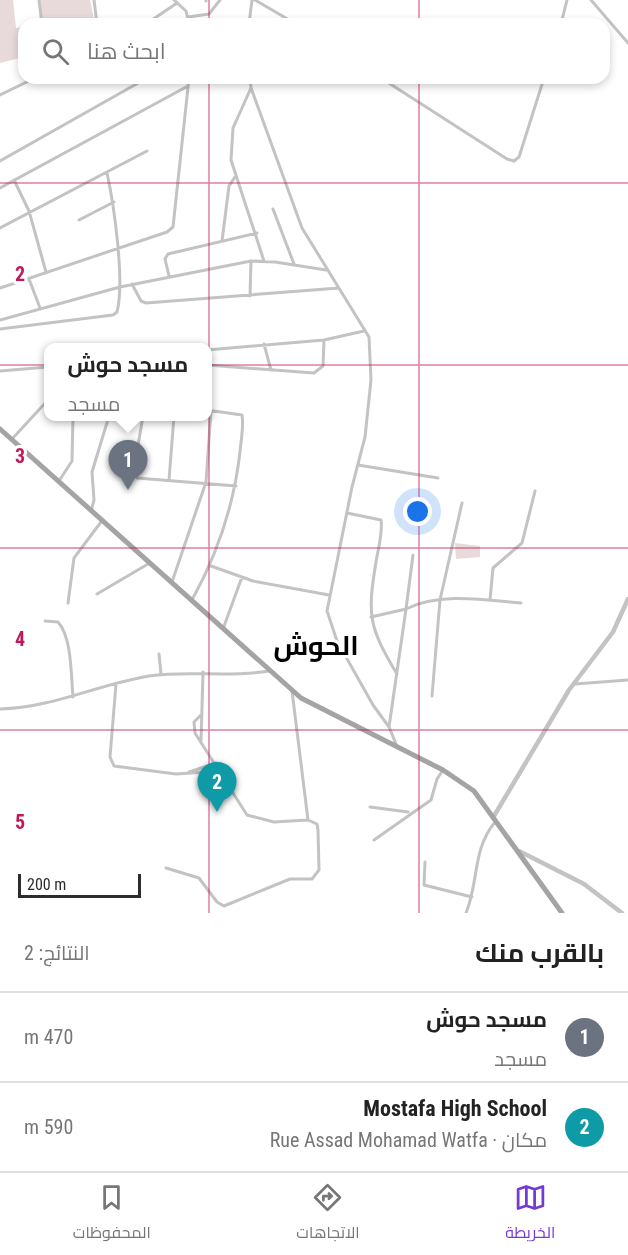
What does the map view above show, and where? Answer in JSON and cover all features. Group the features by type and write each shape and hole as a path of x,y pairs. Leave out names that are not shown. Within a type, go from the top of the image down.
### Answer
{"main road":[{"path":"0,429 292,691 313,706 397,746 443,770 474,790 562,913"}],"street":[{"path":"39,0 41,18"},
{"path":"94,0 96,18"},
{"path":"154,18 183,0"},
{"path":"177,2 188,17 209,14 220,0"},
{"path":"250,18 253,0 285,18"},
{"path":"562,18 567,0"},
{"path":"591,0 606,18"},
{"path":"610,22 628,43"},
{"path":"0,95 23,84"},
{"path":"0,153 2,160 136,84"},
{"path":"251,84 294,209 309,242 369,337 371,380 365,438 327,611 333,632 374,705 390,727 397,746"},
{"path":"390,84 507,159 514,161 519,157 542,84"},
{"path":"0,188 188,86"},
{"path":"0,288 167,232 174,224 188,86"},
{"path":"251,88 239,111 231,138 231,160 235,177 257,233 264,261"},
{"path":"0,228 147,151"},
{"path":"0,329 113,315 118,305 120,287 114,202 107,173"},
{"path":"222,241 229,186 235,177"},
{"path":"14,180 29,212 46,272"},
{"path":"79,220 114,202"},
{"path":"273,209 294,265"},
{"path":"168,276 165,259 168,254 257,233"},
{"path":"5,328 1,319 40,308 132,284 251,261 327,270"},
{"path":"250,296 251,261"},
{"path":"28,278 40,308"},
{"path":"132,284 141,301 146,303 339,288"},
{"path":"212,349 324,340 364,331"},
{"path":"212,365 318,372 324,363 324,340"},
{"path":"264,344 271,370"},
{"path":"0,371 44,367"},
{"path":"12,439 44,404"},
{"path":"191,602 211,566 236,486 243,417 240,414 212,410"},
{"path":"58,482 72,460 73,421"},
{"path":"91,512 94,500 92,472 108,421"},
{"path":"142,421 135,476 141,479 236,486"},
{"path":"169,481 174,421"},
{"path":"171,584 206,483 209,421"},
{"path":"358,465 438,478"},
{"path":"490,600 493,568 524,540 535,491"},
{"path":"432,696 440,600 462,503"},
{"path":"347,513 379,518 382,522 370,602 370,617 379,642 397,674"},
{"path":"68,603 74,558 101,522"},
{"path":"390,727 413,555"},
{"path":"97,594 148,564"},
{"path":"211,566 242,577 329,595"},
{"path":"222,630 242,577"},
{"path":"466,913 472,897 480,846 573,684 613,632 628,599"},
{"path":"370,617 440,600 490,600 522,603"},
{"path":"45,621 58,622 65,632 70,655 73,697"},
{"path":"159,654 161,675"},
{"path":"0,709 73,697 116,684 161,675 269,671"},
{"path":"201,742 203,672"},
{"path":"573,684 628,681"},
{"path":"116,684 110,757 112,764 123,768 188,773 221,771"},
{"path":"292,691 308,820"},
{"path":"166,868 199,878 217,902 224,906 290,879 312,879 320,870 317,824 308,820 280,822 249,817 201,742 194,726 202,714"},
{"path":"188,773 216,763"},
{"path":"374,840 410,812 430,800 437,779 443,770"},
{"path":"370,807 410,812"},
{"path":"519,851 584,884 622,913"},
{"path":"425,862 424,885 472,897"}],"shaded area":[{"path":"0,0 13,0 16,28 18,28 18,58 0,63"},
{"path":"39,0 90,0 94,18 41,18"},
{"path":"455,543 480,546 480,557 456,559"}],"place":[{"name":"مسجد حوش","path":"128,490"},
{"name":"Mostafa High School","path":"217,812"}],"district":[{"name":"الحوش","path":"316,646"}]}
